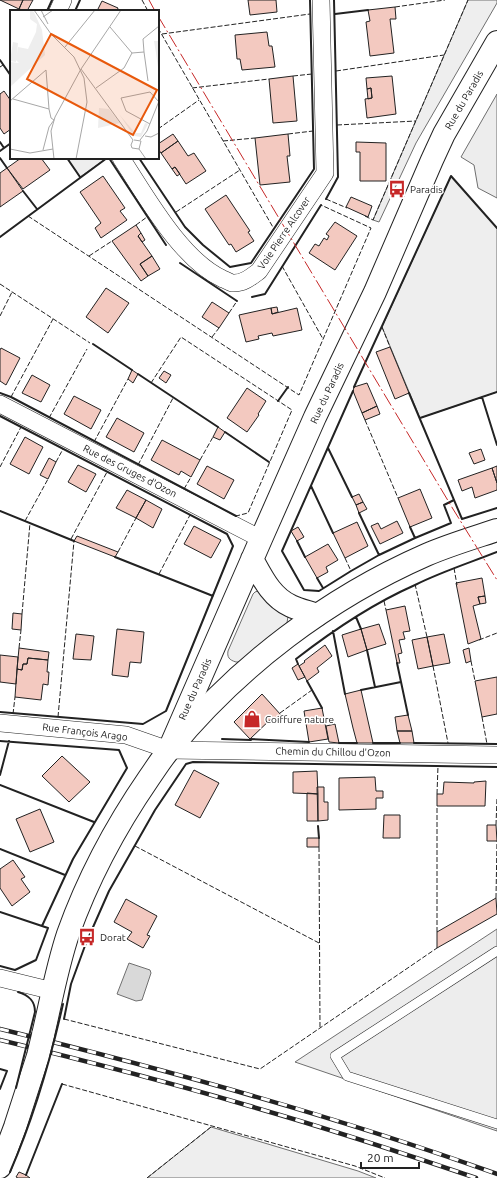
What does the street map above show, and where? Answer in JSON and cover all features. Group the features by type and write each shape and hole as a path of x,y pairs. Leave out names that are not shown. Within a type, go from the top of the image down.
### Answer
{"street":[{"path":"58,10 63,0"},
{"name":"Voie Pierre Alcover","path":"122,159 166,225 198,262 216,276 231,283 246,281 259,271 325,173 321,0"},
{"name":"Rue du Paradis","path":"169,750 315,417 375,292 444,134 497,42"},
{"name":"Rue des Gruges d'Ozon","path":"0,404 261,539"},
{"path":"0,1167 16,1127 38,1056 60,959 69,932 96,867 126,813 169,750 198,717 228,687 275,647 317,615 346,597 426,555 497,530"},
{"path":"252,559 268,587 278,597 289,606 317,615"},
{"name":"Rue François Arago","path":"0,723 126,735 169,750"},
{"name":"Chemin du Chillou d'Ozon","path":"169,750 497,755"},
{"path":"0,978 53,991"}],"lane":[{"path":"497,951 335,1056 347,1076 497,1124"}],"shaded area":[{"path":"468,0 497,0 497,3 416,143 379,222 373,220"},
{"path":"497,94 497,198 478,188 474,165 461,157"},
{"path":"68,159 106,159 80,177"},
{"path":"451,176 497,228 497,392 420,418 382,327"},
{"path":"258,591 288,616 287,623 240,662 236,662 229,658 228,651 253,594"},
{"path":"497,929 497,1131 295,1062"},
{"path":"129,963 150,970 151,973 142,1000 136,1001 117,994"},
{"path":"211,1127 358,1171 376,1178 147,1178"}],"building":[{"path":"0,0 23,0 19,9"},
{"path":"23,0 33,0 28,10 19,9"},
{"path":"248,0 276,0 277,12 250,15"},
{"path":"102,1 118,8 117,10 98,10"},
{"path":"395,7 396,19 390,19 394,53 370,56 366,22 370,21 368,10"},
{"path":"267,32 269,46 272,46 275,67 242,70 240,59 237,59 235,35"},
{"path":"293,76 297,121 273,123 269,79"},
{"path":"392,76 396,114 367,118 365,99 372,98 371,88 367,89 366,78"},
{"path":"371,88 372,98 368,99 367,89"},
{"path":"4,91 10,100 10,130 4,134 0,128 0,94"},
{"path":"173,134 178,141 161,153 159,150 159,143"},
{"path":"288,134 290,156 287,156 290,182 260,185 255,138"},
{"path":"178,141 188,156 194,153 206,171 186,184 175,167 172,169 161,153"},
{"path":"356,142 386,143 386,181 360,181 360,152 356,152"},
{"path":"20,159 42,159 50,170 23,189 7,168"},
{"path":"175,167 180,174 177,176 172,169"},
{"path":"7,168 23,191 0,207 0,173"},
{"path":"103,176 125,208 120,211 127,220 101,238 95,228 101,223 80,192"},
{"path":"226,195 250,231 248,232 254,241 236,252 231,244 229,245 205,209"},
{"path":"351,197 372,206 368,217 346,207"},
{"path":"335,222 357,236 335,270 309,253 315,244 319,246 324,238 327,240 329,236 326,234"},
{"path":"136,225 141,233 138,236 152,256 140,264 148,276 141,281 112,241"},
{"path":"141,233 145,240 142,242 138,236"},
{"path":"152,256 160,269 148,276 140,264"},
{"path":"106,288 129,303 108,333 86,317"},
{"path":"212,302 229,313 219,328 202,317"},
{"path":"277,307 278,312 272,314 271,308"},
{"path":"271,308 272,314 297,308 302,330 273,336 272,333 258,336 259,339 246,342 239,315"},
{"path":"390,347 409,393 395,399 376,352"},
{"path":"1,348 20,358 6,385 0,381"},
{"path":"132,370 138,374 133,383 128,379"},
{"path":"164,371 171,375 166,383 159,378"},
{"path":"32,375 50,385 41,402 22,393"},
{"path":"367,383 377,406 362,413 353,391 354,387"},
{"path":"247,388 266,401 258,414 259,415 247,432 227,418"},
{"path":"74,396 101,410 91,429 64,414"},
{"path":"377,406 380,414 365,420 362,413"},
{"path":"117,418 144,433 134,452 106,437"},
{"path":"218,427 225,432 220,440 213,437"},
{"path":"25,437 43,447 29,474 10,464"},
{"path":"162,440 200,460 191,477 181,471 179,475 151,460"},
{"path":"481,449 485,460 474,464 469,453"},
{"path":"49,458 56,462 48,479 40,475"},
{"path":"78,465 96,474 86,492 68,482"},
{"path":"207,466 234,480 224,499 197,484"},
{"path":"497,466 497,483 492,468"},
{"path":"492,468 497,483 497,490 475,498 472,487 462,491 458,480"},
{"path":"420,489 432,518 410,527 398,498"},
{"path":"127,490 146,500 136,518 116,508"},
{"path":"359,494 363,502 356,505 352,497"},
{"path":"146,500 162,509 153,528 136,518"},
{"path":"363,502 367,509 359,513 356,505"},
{"path":"397,521 403,533 380,544 371,526 378,523 381,529"},
{"path":"357,522 368,546 345,558 333,533"},
{"path":"194,526 221,540 211,558 184,544"},
{"path":"298,527 304,537 297,541 291,531"},
{"path":"77,536 118,552 115,557 74,541"},
{"path":"328,544 338,560 326,567 328,572 317,578 305,557"},
{"path":"482,578 485,596 478,597 480,604 473,606 481,639 468,644 456,583"},
{"path":"485,596 486,603 480,604 478,597"},
{"path":"405,606 410,631 403,632 405,639 399,640 402,653 398,654 400,663 397,663 386,610"},
{"path":"13,613 22,614 21,630 12,629"},
{"path":"379,624 386,644 367,650 361,629"},
{"path":"117,629 144,632 141,663 130,662 128,677 112,675"},
{"path":"361,629 367,650 348,657 342,635"},
{"path":"76,634 94,636 91,660 73,659"},
{"path":"444,634 450,663 433,666 427,637"},
{"path":"427,637 433,666 418,669 412,640"},
{"path":"325,645 332,656 317,668 319,672 307,681 299,666"},
{"path":"19,648 49,652 48,660 28,658 27,664 23,664 22,670 17,669"},
{"path":"469,648 471,661 466,663 463,650"},
{"path":"0,655 18,657 16,684 0,682"},
{"path":"28,658 48,660 48,685 43,684 41,700 15,697 17,669 22,670 23,664 27,664"},
{"path":"298,664 305,677 298,680 292,668"},
{"path":"497,677 497,714 482,717 475,681"},
{"path":"361,690 373,743 357,743 345,694"},
{"path":"262,694 281,715 276,720 273,717 250,739 234,722"},
{"path":"322,708 328,739 309,742 304,711"},
{"path":"408,715 412,731 397,731 395,717"},
{"path":"335,724 339,743 329,742 326,726"},
{"path":"397,731 412,731 414,743 400,743"},
{"path":"62,756 90,782 69,802 42,776"},
{"path":"194,770 219,783 200,818 175,805"},
{"path":"317,771 318,794 293,793 293,772"},
{"path":"375,777 376,791 383,791 383,798 376,798 376,809 339,810 339,778"},
{"path":"486,781 485,806 437,806 437,794 443,794 444,782 474,783"},
{"path":"317,787 324,787 324,802 328,802 328,820 318,821"},
{"path":"307,793 318,794 318,821 307,821"},
{"path":"40,809 54,842 30,852 16,819"},
{"path":"384,815 400,815 400,838 383,838"},
{"path":"487,825 496,825 497,841 487,841"},
{"path":"307,838 319,838 319,847 307,847"},
{"path":"13,860 25,877 21,879 30,892 12,906 0,888 0,869"},
{"path":"496,898 497,914 437,948 437,932"},
{"path":"126,899 157,916 147,935 150,936 143,948 127,939 132,932 114,922"},
{"path":"19,1172 26,1175 30,1178 16,1177"}],"railway":[{"path":"0,1029 126,1061 313,1113 497,1174"},
{"path":"0,1040 123,1071 246,1105 361,1140 476,1178"}],"fence":[{"path":"142,0 147,10"},
{"path":"395,7 445,0"},
{"path":"365,216 373,220 468,0"},
{"path":"162,34 310,14"},
{"path":"159,30 274,229"},
{"path":"336,71 444,55"},
{"path":"293,76 312,74"},
{"path":"192,88 269,79"},
{"path":"159,128 199,100"},
{"path":"337,125 416,121"},
{"path":"288,134 313,131"},
{"path":"223,141 255,138"},
{"path":"176,212 240,170"},
{"path":"326,199 347,208"},
{"path":"28,216 299,395 371,228 321,205"},
{"path":"136,225 147,217"},
{"path":"89,256 112,241"},
{"path":"282,266 323,339"},
{"path":"0,284 90,343"},
{"path":"0,316 12,292"},
{"path":"229,313 237,301"},
{"path":"11,397 53,319"},
{"path":"382,327 390,347"},
{"path":"212,337 219,328"},
{"path":"151,383 181,337 292,410 248,513 236,516"},
{"path":"49,418 87,349"},
{"path":"94,442 128,379"},
{"path":"138,465 173,398"},
{"path":"365,420 398,498"},
{"path":"0,467 21,427"},
{"path":"200,460 213,437"},
{"path":"56,462 63,449"},
{"path":"71,539 107,472"},
{"path":"184,489 191,477"},
{"path":"25,521 48,479"},
{"path":"159,574 190,515"},
{"path":"118,552 136,518"},
{"path":"22,614 30,523"},
{"path":"58,717 74,541"},
{"path":"345,558 351,571"},
{"path":"454,568 457,585"},
{"path":"415,584 427,637"},
{"path":"384,601 386,610"},
{"path":"19,648 21,630"},
{"path":"479,640 497,633"},
{"path":"471,661 475,681"},
{"path":"433,666 448,743"},
{"path":"280,713 312,690"},
{"path":"13,714 15,697"},
{"path":"482,717 487,744"},
{"path":"437,794 438,766"},
{"path":"496,825 497,798"},
{"path":"437,806 437,932"},
{"path":"496,898 497,841"},
{"path":"135,846 319,943"},
{"path":"319,847 320,1027"},
{"path":"64,1019 260,1069 437,948"},
{"path":"62,1084 355,1166 385,1178"},
{"path":"147,1178 211,1127"}],"wall":[{"path":"47,10 52,0"},
{"path":"75,10 80,0"},
{"path":"140,159 185,227 203,245 230,267 251,263 314,169 310,0"},
{"path":"326,199 338,177 334,0"},
{"path":"335,14 368,10"},
{"path":"0,60 10,75"},
{"path":"0,142 4,148"},
{"path":"0,151 10,144"},
{"path":"0,158 7,168"},
{"path":"68,159 80,177"},
{"path":"0,237 106,159"},
{"path":"110,159 166,245"},
{"path":"354,387 451,176 497,228"},
{"path":"23,191 37,209"},
{"path":"252,297 265,294 321,205"},
{"path":"180,263 237,301"},
{"path":"93,344 132,370"},
{"path":"138,374 218,427"},
{"path":"278,401 288,387"},
{"path":"353,391 282,551 304,590 319,591 379,555 451,523 444,505 454,500"},
{"path":"420,418 497,392"},
{"path":"0,393 11,397 236,516"},
{"path":"409,393 462,519 497,508"},
{"path":"482,397 497,445"},
{"path":"0,416 227,534 233,546 166,711 143,724 0,712"},
{"path":"225,432 269,462"},
{"path":"328,448 352,497"},
{"path":"311,486 333,533"},
{"path":"0,511 74,541"},
{"path":"359,513 379,555"},
{"path":"410,527 415,538"},
{"path":"297,541 305,557"},
{"path":"298,664 296,659 338,628 383,601 435,576 497,552"},
{"path":"115,557 213,596"},
{"path":"317,578 323,588"},
{"path":"356,617 361,629"},
{"path":"333,631 345,694"},
{"path":"367,650 375,687"},
{"path":"397,663 408,715"},
{"path":"307,681 322,708"},
{"path":"361,690 401,682"},
{"path":"222,739 251,740"},
{"path":"250,739 309,742"},
{"path":"0,741 119,750 127,768 73,859 42,926 48,928 36,960 15,970 0,966"},
{"path":"0,775 9,741"},
{"path":"339,743 357,743"},
{"path":"373,743 400,743"},
{"path":"414,743 497,744"},
{"path":"64,1019 71,984 86,943 109,891 155,810 186,764 193,762 497,767"},
{"path":"0,785 94,822"},
{"path":"318,826 319,838"},
{"path":"0,849 65,875"},
{"path":"0,912 42,926"},
{"path":"16,1088 35,1012 32,1001 25,995 18,992"},
{"path":"10,1172 27,1131 41,1089 63,1004"},
{"path":"0,1069 7,1071 0,1089"},
{"path":"26,1175 62,1084"}],"power":[{"path":"149,0 154,10"},
{"path":"159,18 497,580"}],"place":[{"name":"Paradis","path":"397,189"},
{"name":"Coiffure nature","path":"252,719"},
{"name":"Dorat","path":"87,937"}]}
